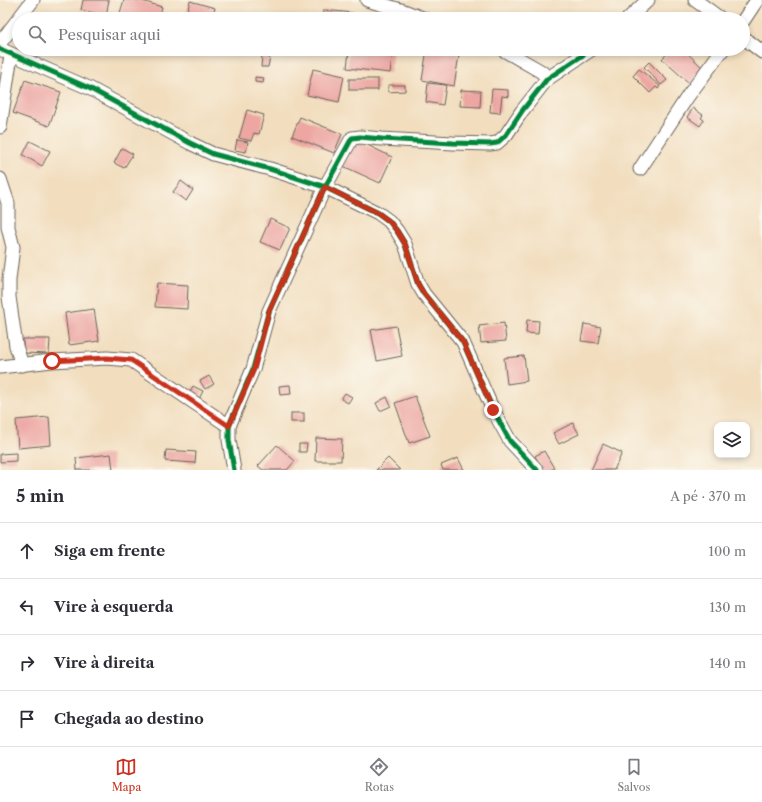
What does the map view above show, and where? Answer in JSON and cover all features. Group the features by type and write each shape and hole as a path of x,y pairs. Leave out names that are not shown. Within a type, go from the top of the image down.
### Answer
{"street":[{"path":"24,12 33,0"},
{"path":"367,0 407,12"},
{"path":"635,12 648,0"},
{"path":"695,0 711,12"},
{"path":"749,12 757,0"},
{"path":"0,43 12,27"},
{"path":"750,43 762,52"},
{"path":"0,127 5,52"},
{"path":"14,56 89,88 213,154 270,169 325,187 378,213 389,221 405,244 418,284 424,294 463,342 493,410 510,441 537,470"},
{"path":"514,56 542,72 547,79"},
{"path":"234,470 230,447 229,426 254,369 269,311 325,187 352,138 360,137 453,143 497,143 506,135 522,111 547,79 582,56"},
{"path":"640,169 688,96 718,56"},
{"path":"0,179 8,203 8,227 13,247 9,280 9,297 16,346 22,365"},
{"path":"0,367 52,361 107,358 131,360 229,426"}],"building":[{"path":"83,0 109,0 107,12 89,12 81,10"},
{"path":"124,0 139,0 162,7 161,12 120,12"},
{"path":"190,1 215,8 214,12 187,12"},
{"path":"324,10 343,12 324,12"},
{"path":"262,56 270,57 268,67 261,67"},
{"path":"348,56 392,56 390,73 347,68"},
{"path":"426,56 459,56 454,86 422,80"},
{"path":"665,56 690,56 704,69 690,84 662,59"},
{"path":"649,62 667,80 661,85 644,67"},
{"path":"313,69 344,76 339,102 307,95"},
{"path":"639,69 660,86 658,89 656,87 650,93 633,76"},
{"path":"255,77 264,78 263,83 255,82"},
{"path":"349,79 378,79 378,90 349,90"},
{"path":"25,80 61,92 49,126 13,113"},
{"path":"428,83 446,85 443,105 426,102"},
{"path":"388,85 405,85 405,91 388,92"},
{"path":"492,89 508,90 508,97 502,96 500,113 490,112"},
{"path":"461,90 481,91 480,107 460,106"},
{"path":"693,108 703,115 701,118 704,120 700,126 687,117"},
{"path":"247,110 264,115 259,134 254,133 251,141 239,138"},
{"path":"300,117 342,134 334,153 292,136"},
{"path":"355,139 392,157 380,183 343,166"},
{"path":"237,140 248,142 246,152 235,150"},
{"path":"30,141 50,151 42,166 23,155"},
{"path":"122,148 133,154 124,168 114,163"},
{"path":"181,181 193,190 186,201 173,192"},
{"path":"270,219 290,228 280,250 260,242"},
{"path":"157,283 188,285 187,309 155,307"},
{"path":"94,309 99,341 69,345 65,313"},
{"path":"527,320 539,321 538,334 526,333"},
{"path":"504,323 506,341 481,343 479,326"},
{"path":"584,324 601,327 598,343 581,341"},
{"path":"396,326 402,356 377,361 371,330"},
{"path":"23,339 50,339 49,354 23,353"},
{"path":"524,356 527,381 507,384 504,358"},
{"path":"209,376 214,384 205,389 200,381"},
{"path":"290,385 291,394 280,395 279,386"},
{"path":"193,386 203,391 199,399 189,394"},
{"path":"345,393 352,397 348,403 341,399"},
{"path":"415,396 430,436 409,443 395,403"},
{"path":"387,397 391,406 380,411 376,403"},
{"path":"291,413 304,413 304,422 291,422"},
{"path":"49,417 51,445 18,448 16,420"},
{"path":"573,423 579,434 559,444 553,433"},
{"path":"316,438 342,439 341,461 315,461"},
{"path":"299,444 307,444 306,452 299,452"},
{"path":"603,444 622,453 614,470 591,470"},
{"path":"277,445 295,461 287,470 263,470 258,466"},
{"path":"166,450 196,452 195,463 165,461"},
{"path":"544,451 554,468 551,470 543,470 535,456"},
{"path":"16,453 16,461 0,462 0,454"},
{"path":"111,454 113,470 77,470 76,458"},
{"path":"388,458 400,470 376,470"},
{"path":"458,458 464,470 443,470 441,465"}],"cycle path":[{"path":"0,49 12,54"},
{"path":"16,56 89,88 213,154 270,169 325,187 378,213 389,221 405,244 418,284 424,294 463,342 493,410 510,441 537,470"},
{"path":"234,470 229,440 229,426 253,369 269,311 325,187 352,138 360,137 453,143 497,143 506,135 522,111 547,79 582,56"}],"route":[{"path":"52,361 107,358 131,360 229,426 234,411 254,369 269,311 325,187 378,213 389,221 397,231 405,244 418,284 424,294 463,342 493,410"}]}
